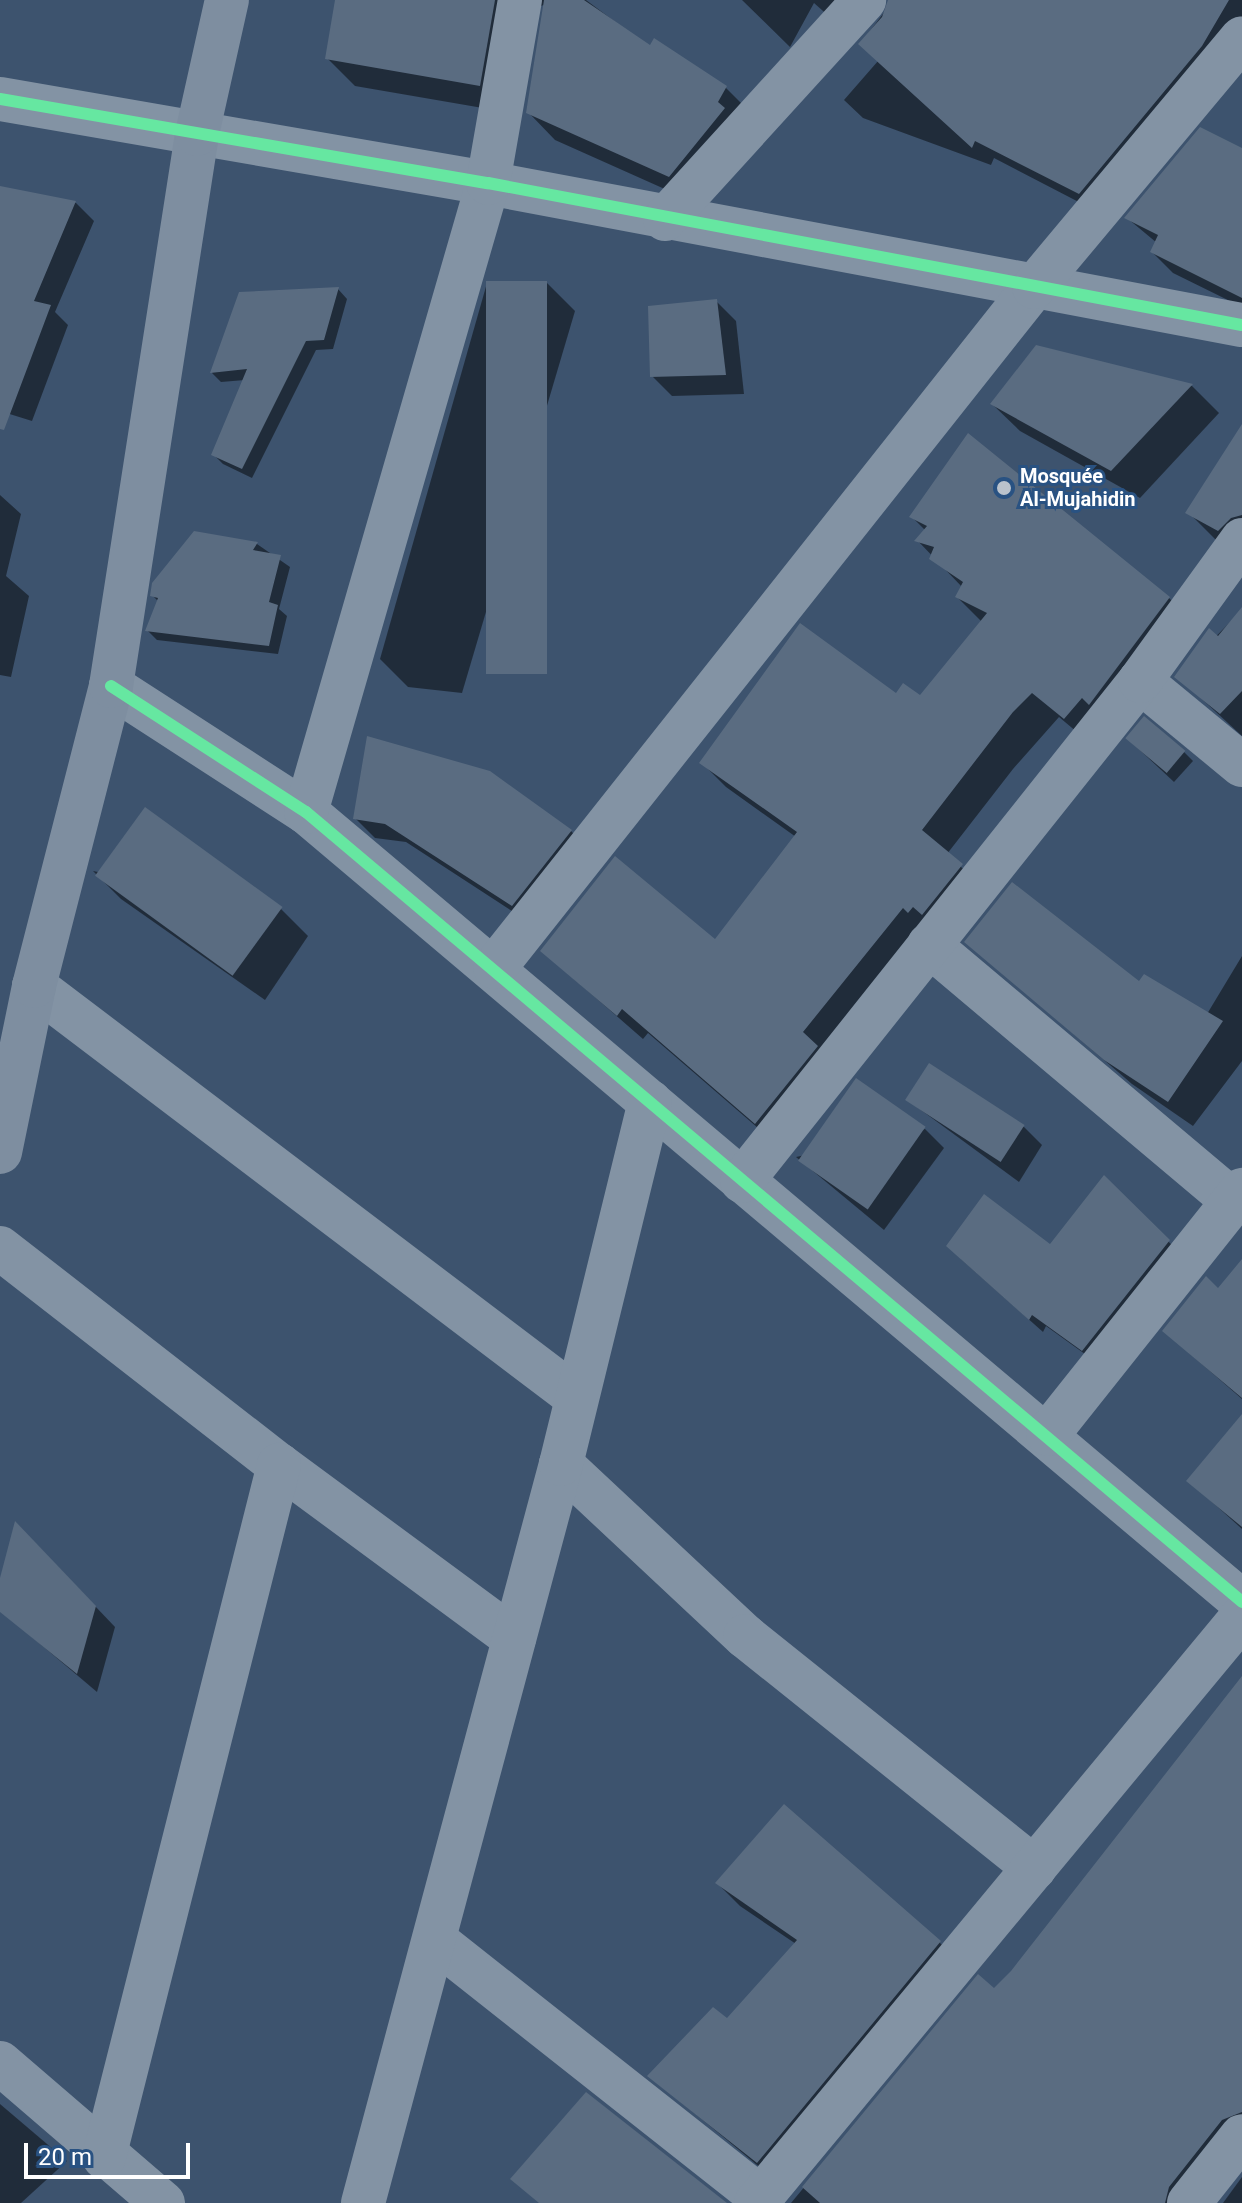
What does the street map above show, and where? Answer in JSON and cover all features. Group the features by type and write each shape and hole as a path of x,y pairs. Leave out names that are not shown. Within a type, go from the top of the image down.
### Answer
{"street":[{"path":"0,1152 34,986 111,686 197,134 227,0"},
{"path":"306,812 488,183 520,0"},
{"path":"665,219 864,0"},
{"path":"495,967 1034,287 1242,38"},
{"path":"0,99 488,183 665,219 1242,325"},
{"path":"742,1181 1140,681 1242,540"},
{"path":"1140,681 1242,765"},
{"path":"111,686 306,812 495,967 742,1181 1048,1434 1242,1602"},
{"path":"929,945 1238,1195 1048,1434"},
{"path":"34,986 576,1397"},
{"path":"363,2203 436,1941 561,1464 650,1102"},
{"path":"0,1248 279,1465 514,1638"},
{"path":"561,1464 745,1636 1035,1868"},
{"path":"104,2157 279,1465"},
{"path":"436,1941 758,2200 1242,1617"},
{"path":"0,2063 104,2157 163,2203"},
{"path":"1189,2203 1242,2136"}],"building":[{"path":"335,0 495,0 480,86 325,59"},
{"path":"544,0 584,0 650,45 654,38 727,86 718,102 725,108 669,177 526,113"},
{"path":"888,0 1229,0 1202,46 1079,194 975,141 972,148 858,44 882,17"},
{"path":"1200,127 1242,148 1242,298 1150,252 1158,235 1124,218"},
{"path":"0,186 76,201 34,301 51,305 4,430 0,429"},
{"path":"486,281 547,281 547,674 486,674"},
{"path":"339,287 324,340 306,341 242,469 211,455 247,369 210,373 239,292"},
{"path":"717,299 726,375 650,377 648,306"},
{"path":"1036,345 1193,384 1111,471 990,404"},
{"path":"1242,424 1242,515 1231,518 1218,531 1185,513"},
{"path":"968,433 1170,597 1089,705 1082,698 1064,719 1032,693 1013,712 922,830 963,864 922,915 913,907 908,913 903,908 803,1032 818,1046 755,1124 622,1009 617,1016 540,951 615,856 715,939 797,832 699,763 800,623 896,693 903,683 920,695 987,613 955,597 963,582 929,559 934,547 914,541 927,526 909,517"},
{"path":"194,531 258,542 253,550 281,555 269,602 278,605 269,646 145,631 158,598 150,596 152,583"},
{"path":"1242,607 1242,691 1220,714 1174,677 1209,628 1218,636"},
{"path":"1144,716 1185,751 1167,773 1125,738"},
{"path":"367,736 490,771 572,830 512,906 385,824 353,819"},
{"path":"145,807 283,907 233,976 95,876"},
{"path":"1012,882 1139,981 1144,974 1223,1021 1168,1102 1104,1060 964,942"},
{"path":"929,1063 1025,1125 1001,1162 905,1100"},
{"path":"856,1078 926,1127 868,1209 798,1161"},
{"path":"1104,1175 1170,1240 1082,1351 1032,1315 1029,1320 946,1246 984,1194 1050,1244"},
{"path":"1242,1259 1242,1398 1162,1331 1206,1276 1218,1288"},
{"path":"1242,1414 1242,1527 1186,1481"},
{"path":"15,1521 96,1606 77,1674 0,1612 0,1578"},
{"path":"1242,1676 1242,2112 1222,2120 1169,2187 1165,2203 820,2203 802,2187 978,1974 994,1988 1011,1971"},
{"path":"784,1804 941,1941 757,2163 647,2076 713,2007 727,2018 797,1940 715,1883"},
{"path":"586,2092 727,2203 539,2203 510,2179"}],"cycle path":[{"path":"0,99 488,183 1242,325"},
{"path":"111,686 306,812 1242,1602"}],"place":[{"name":"Mosquée Al-Mujahidin","path":"1004,488"}]}
